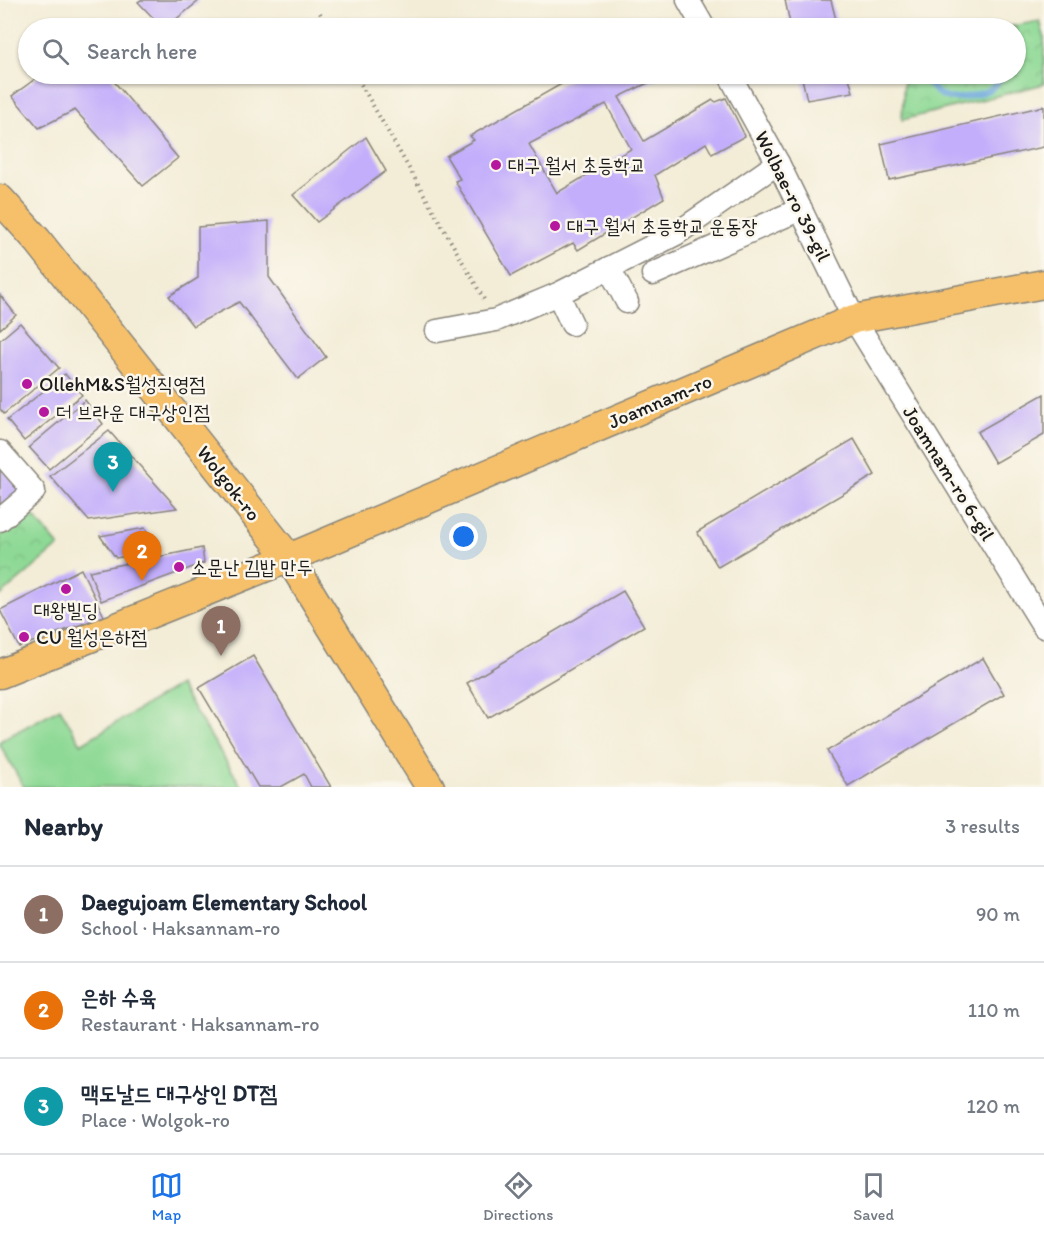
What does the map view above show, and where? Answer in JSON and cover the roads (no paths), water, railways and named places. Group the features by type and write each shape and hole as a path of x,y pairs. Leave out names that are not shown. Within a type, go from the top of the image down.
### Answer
{"main road":[{"name":"Wolgok-ro","path":"0,199 38,242 289,558 430,787"},
{"name":"Joamnam-ro","path":"0,674 289,558 854,319 1044,284"}],"street":[{"path":"688,0 698,18"},
{"name":"Wolbae-ro 39-gil","path":"735,84 778,163 854,319"},
{"path":"437,331 496,320 558,294 676,234 778,163"},
{"path":"653,274 801,209"},
{"path":"609,268 627,302"},
{"path":"558,294 572,324"},
{"name":"Joamnam-ro 6-gil","path":"854,319 1044,627"},
{"path":"0,452 34,491 0,520"}],"waterway":[{"path":"929,84 941,95 950,98 985,92 996,84"}],"place":[{"name":"대구 월서 초등학교","path":"496,165"},
{"name":"대구 월서 초등학교 운동장","path":"555,226"},
{"name":"OllehM&S월성직영점","path":"27,384"},
{"name":"더 브라운 대구상인점","path":"44,412"},
{"name":"맥도날드 대구상인 DT점","path":"113,492"},
{"name":"소문난 김밥 만두","path":"179,567"},
{"name":"은하 수육","path":"142,581"},
{"name":"대왕빌딩","path":"66,589"},
{"name":"CU 월성은하점","path":"24,637"},
{"name":"Daegujoam Elementary School","path":"221,656"}]}
